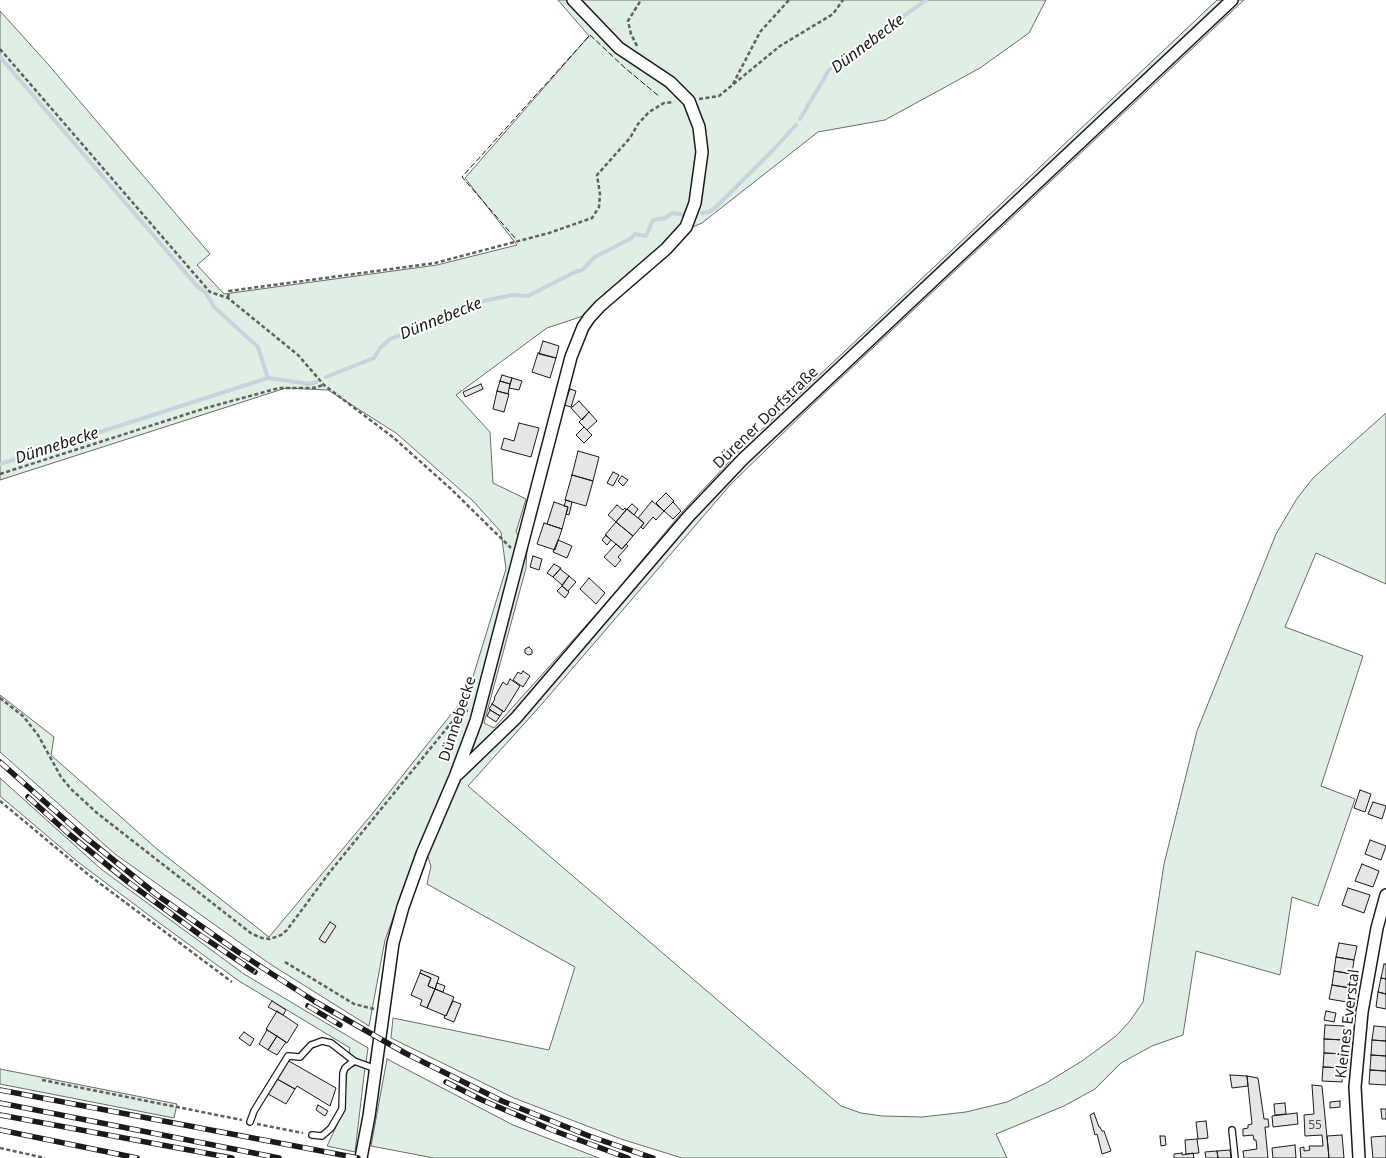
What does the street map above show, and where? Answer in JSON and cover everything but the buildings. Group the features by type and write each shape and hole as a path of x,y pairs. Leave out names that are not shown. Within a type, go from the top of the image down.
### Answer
{"street":[{"name":"Dünnebecke","path":"361,1158 369,1116 393,943 403,907 422,854 455,777 479,712 567,373 583,327 600,306 666,249 686,227 695,203 702,152 699,127 688,101 670,82 619,48 573,0"},
{"name":"Dürener Dorfstraße","path":"455,777 516,718 688,517 743,459 1232,0"},
{"name":"Kleines Everstal","path":"1359,1158 1355,1088 1362,1012 1382,929 1386,895"}],"lane":[{"path":"250,1122 254,1111 288,1056 300,1057 311,1045 322,1041 331,1043 354,1061 376,1068"},
{"path":"312,1135 322,1136 331,1128 342,1109 343,1073 345,1068 354,1061"},
{"path":"1232,1130 1235,1158"}],"path":[{"path":"641,0 628,21 631,34 641,52 642,64"},
{"path":"732,86 760,32 789,0"},
{"path":"228,298 229,291 435,263 549,233 592,218 599,207 600,194 597,176 630,138 638,124 649,112 664,103 720,96 780,46 833,14 843,0"},
{"path":"0,49 210,292 228,298 298,354 324,385 394,438 451,489 520,556"},
{"path":"0,474 206,408 270,390 279,388 313,388 324,385"},
{"path":"0,698 23,716 38,735 61,777 97,813 252,934 270,939 281,935 287,930 329,873 456,717 464,711 479,712"},
{"path":"0,801 90,876 232,982"},
{"path":"285,962 354,1004 376,1010"},
{"path":"42,1080 312,1135"},
{"path":"0,1148 46,1158"}],"green space":[{"path":"558,0 1046,0 1029,33 980,68 885,120 818,132 702,223 676,234 583,316 547,328 456,395 490,432 493,483 526,499 516,532 527,548 526,568 484,723 494,728 608,601 683,511 740,450 1217,0 1244,0 810,407 731,484 541,705 468,786 841,1106 861,1113 882,1116 922,1117 966,1112 1007,1102 1046,1083 1082,1061 1116,1036 1130,1021 1143,1002 1164,864 1197,731 1276,534 1296,500 1313,478 1386,413 1386,584 1316,553 1285,627 1363,656 1321,786 1355,799 1318,906 1292,897 1280,975 1196,951 1183,1035 1152,1046 1121,1063 1095,1089 1064,1106 996,1134 1007,1158 682,1158 621,1139 514,1098 391,1038 393,1018 549,1050 575,967 427,884 431,866 422,839 385,940 369,1026 270,964 115,854 0,752 0,695 54,737 51,755 157,849 269,937 372,814 468,693 506,569 501,532 473,501 396,433 328,390 286,388 0,480 0,11 47,63 210,254 197,265 224,294 437,265 517,245 465,178 589,36"},
{"path":"0,778 101,869 244,974 368,1048 366,1062 356,1059 349,1053 350,1048 239,981 78,862 0,796"},
{"path":"387,1059 513,1125 599,1158 434,1158 371,1146"},
{"path":"357,1065 365,1067 355,1152 327,1146 343,1112 347,1072 350,1068"},
{"path":"0,1069 177,1104 174,1118 0,1084"}],"waterway":[{"name":"Dünnebecke","path":"800,119 829,70 926,0"},
{"path":"0,57 197,286 206,293 214,307 258,347 268,378"},
{"name":"Dünnebecke","path":"702,213 709,212 715,208 796,125"},
{"name":"Dünnebecke","path":"326,377 374,358 380,348 390,339 441,320 469,304 512,295 528,296 582,270 595,257 630,239 635,234 646,236 653,220 665,218 673,213 684,215 686,211"},
{"name":"Dünnebecke","path":"0,464 268,378 310,384 316,382"}],"railway":[{"path":"0,762 80,833 157,895 238,952 314,1001 405,1053 502,1101 589,1136 653,1158"},
{"path":"28,797 69,834 128,882 200,935 255,972"},
{"path":"308,1006 340,1025"},
{"path":"446,1082 482,1100 552,1130 628,1158"},
{"path":"0,1090 358,1158"},
{"path":"0,1103 279,1158"},
{"path":"0,1115 232,1158"},
{"path":"0,1130 137,1158"}],"fence":[{"path":"515,238 462,177 590,35 660,97"}]}
